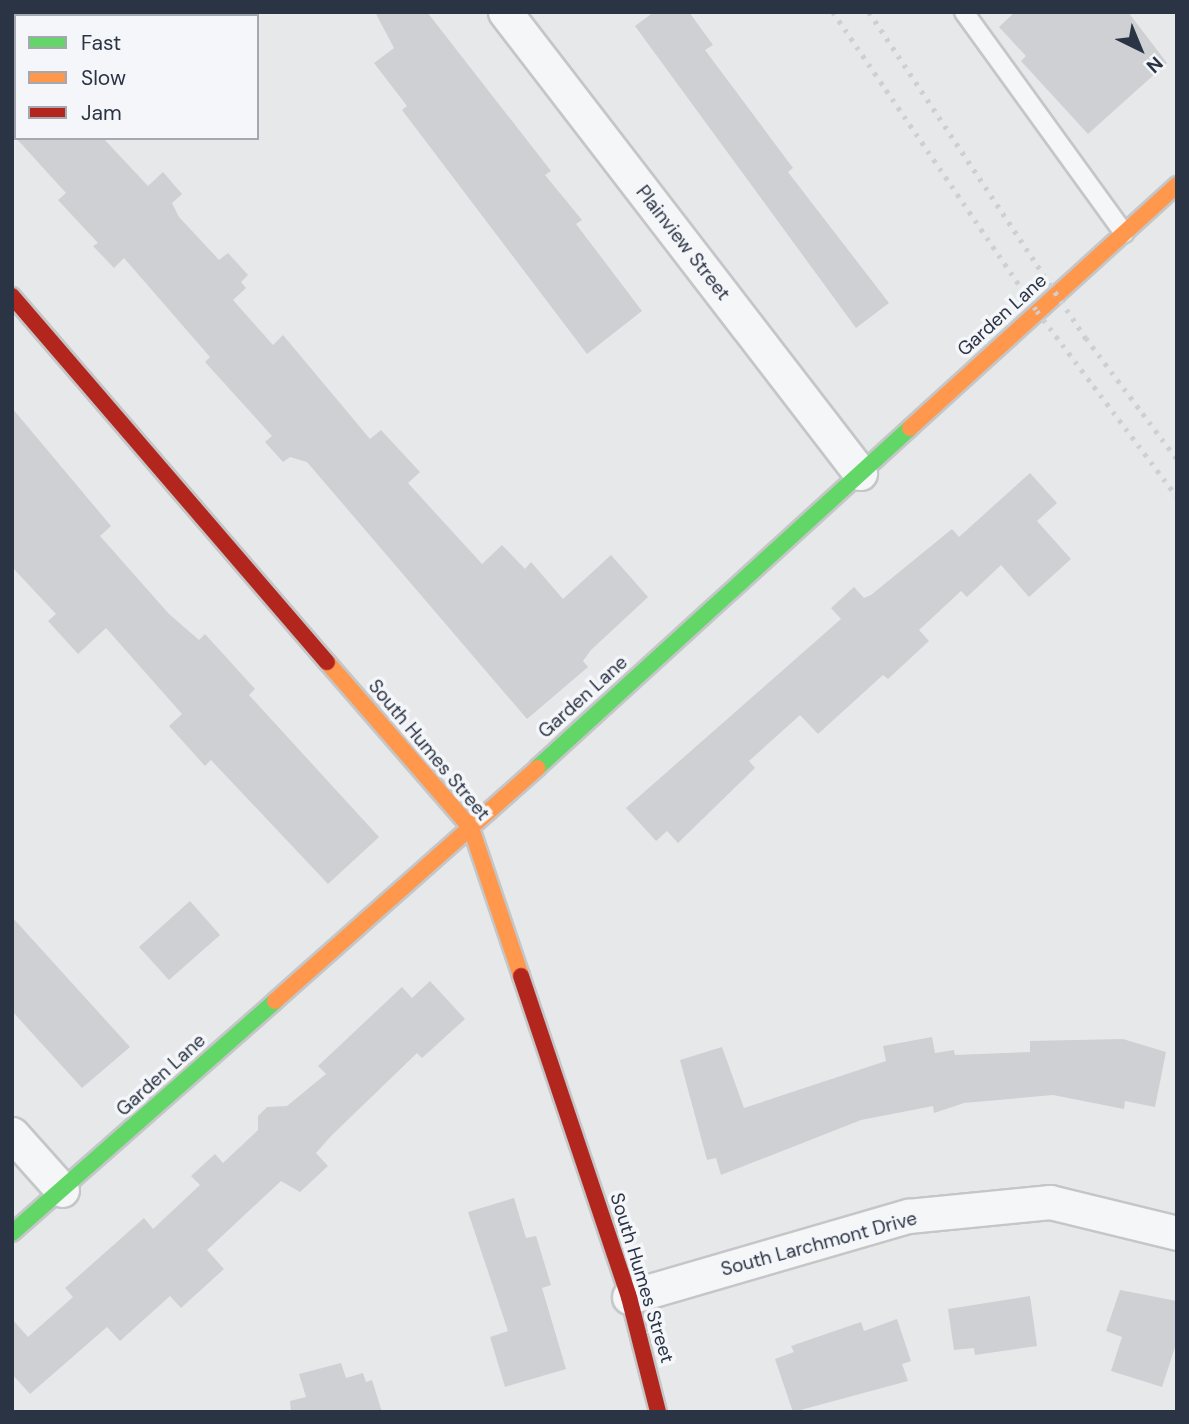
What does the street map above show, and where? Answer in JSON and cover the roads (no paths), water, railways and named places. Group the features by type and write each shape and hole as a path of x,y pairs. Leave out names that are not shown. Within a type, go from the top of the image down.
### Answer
{"street":[{"name":"Plainview Street","path":"505,12 860,473"},
{"name":"Garden Lane","path":"12,1234 471,828 1177,185"},
{"name":"South Humes Street","path":"12,296 471,828 629,1297 658,1412"},
{"path":"12,1134 62,1190"},
{"name":"South Larchmont Drive","path":"629,1297 908,1216 1050,1202 1177,1233"}],"lane":[{"path":"964,12 1124,233"}],"railway":[{"path":"833,12 1037,311 1177,497"},
{"path":"869,12 1086,338 1177,459"}]}
